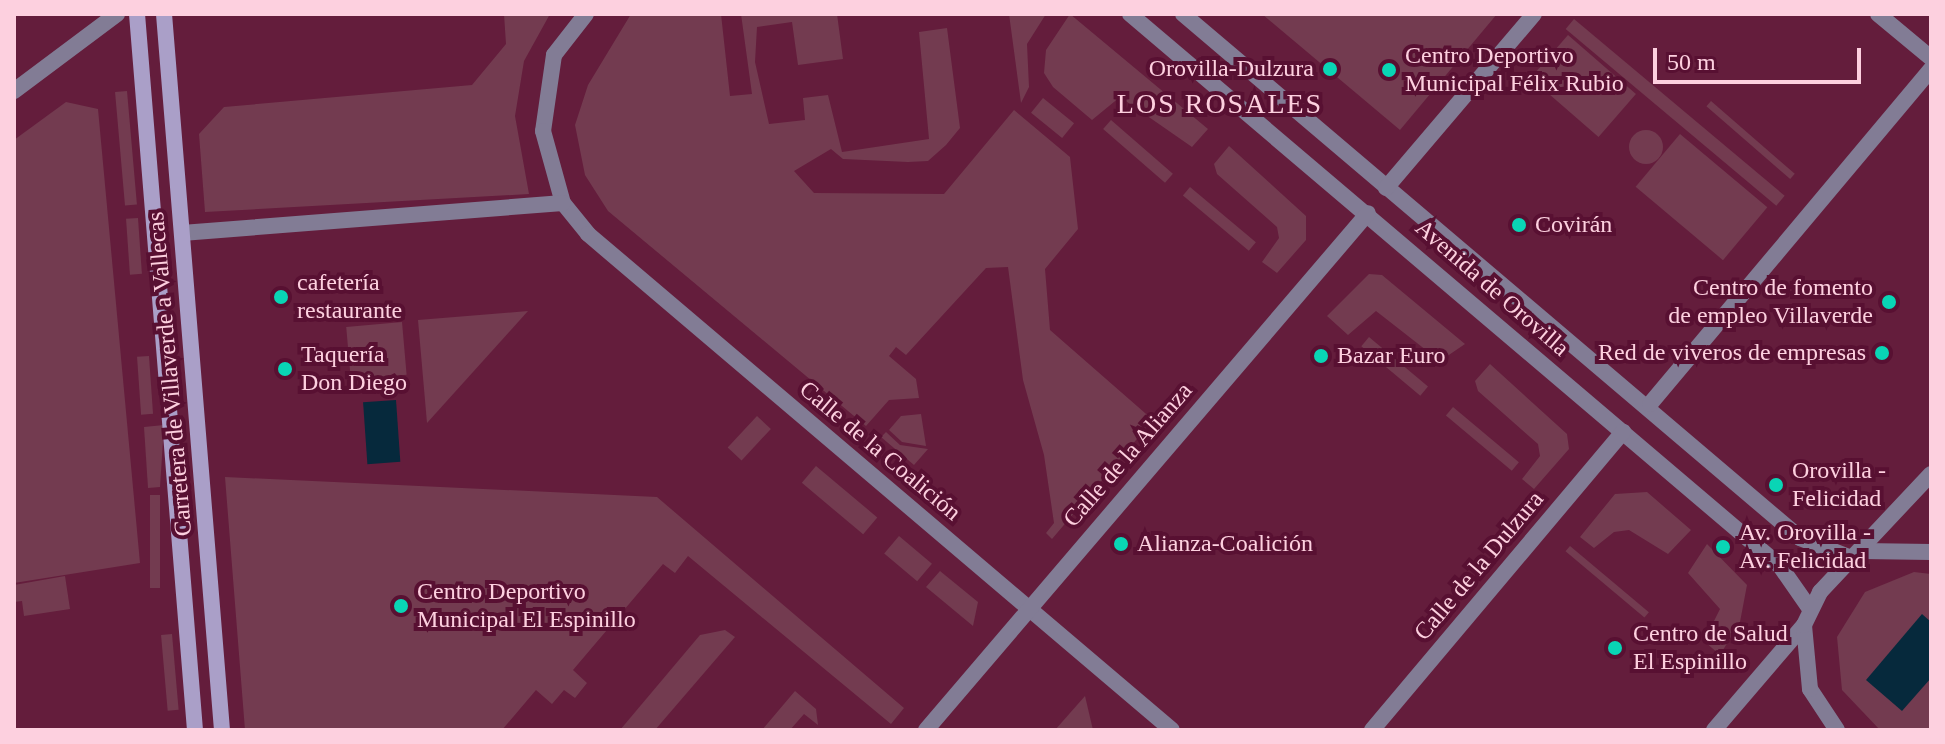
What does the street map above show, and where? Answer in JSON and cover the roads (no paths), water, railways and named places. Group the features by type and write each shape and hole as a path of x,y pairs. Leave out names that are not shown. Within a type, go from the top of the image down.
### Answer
{"main road":[{"name":"Carretera de Villaverde a Vallecas","path":"137,14 195,730"},
{"name":"Carretera de Villaverde a Vallecas","path":"164,14 222,730"}],"street":[{"path":"14,91 117,14"},
{"name":"Calle de la Coalición","path":"586,14 554,55 546,88 544,142 563,203 592,239 1172,730"},
{"name":"Avenida de Orovilla","path":"1130,14 1780,566 1807,617"},
{"name":"Avenida de Orovilla","path":"1183,14 1386,188 1650,404 1800,538 1857,554"},
{"path":"1386,188 1534,14"},
{"path":"1878,14 1931,58"},
{"path":"1650,404 1931,69"},
{"path":"182,233 563,203"},
{"name":"Calle de la Alianza","path":"926,730 1368,213"},
{"name":"Calle de la Dulzura","path":"1372,730 1623,432"},
{"path":"1714,730 1857,554 1931,474"},
{"path":"1857,554 1931,552"},
{"path":"1807,617 1810,689 1837,730"}],"water":[{"path":"396,400 400,462 367,464 363,402"},
{"path":"1922,614 1931,622 1931,678 1902,711 1866,680"}],"place":[{"name":"Orovilla-Dulzura","path":"1330,69"},
{"name":"Centro Deportivo Municipal Félix Rubio","path":"1389,70"},
{"name":"Covirán","path":"1519,225"},
{"name":"cafetería restaurante","path":"281,297"},
{"name":"Centro de fomento de empleo Villaverde","path":"1889,302"},
{"name":"Red de viveros de empresas","path":"1882,353"},
{"name":"Bazar Euro","path":"1321,356"},
{"name":"Taquería Don Diego","path":"285,369"},
{"name":"Orovilla - Felicidad","path":"1776,485"},
{"name":"Alianza-Coalición","path":"1121,544"},
{"name":"Av. Orovilla - Av. Felicidad","path":"1723,547"},
{"name":"Centro Deportivo Municipal El Espinillo","path":"401,606"},
{"name":"Centro de Salud El Espinillo","path":"1615,648"}],"district":[{"name":"LOS ROSALES","path":"1220,104"}]}
